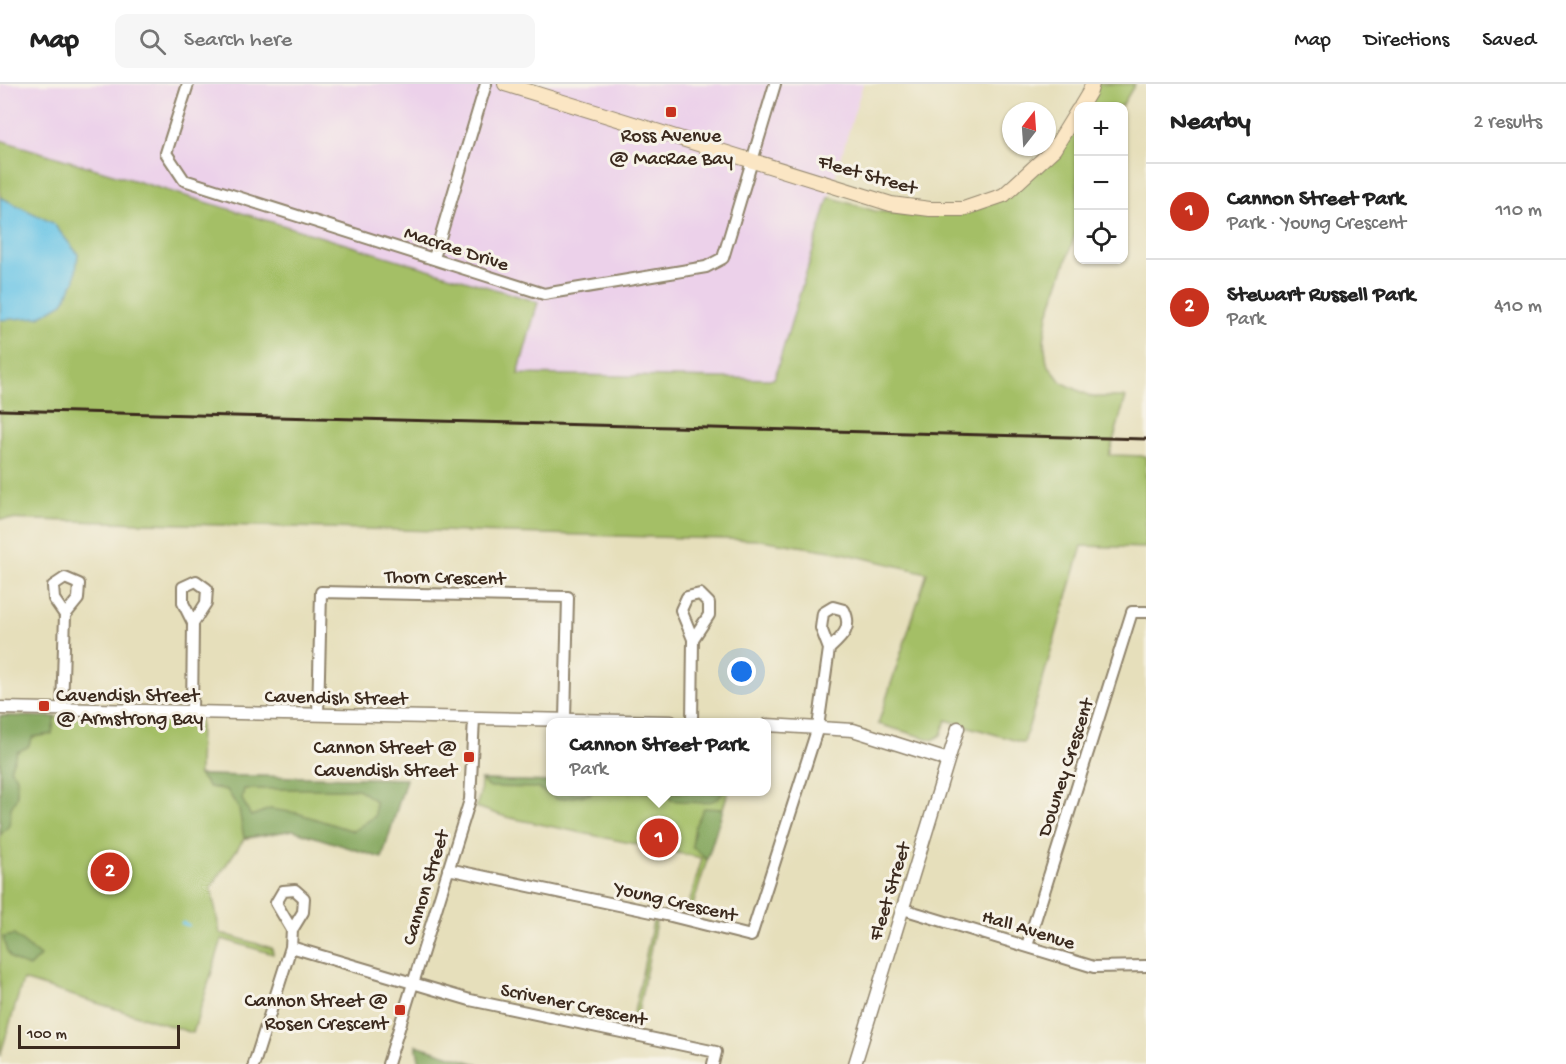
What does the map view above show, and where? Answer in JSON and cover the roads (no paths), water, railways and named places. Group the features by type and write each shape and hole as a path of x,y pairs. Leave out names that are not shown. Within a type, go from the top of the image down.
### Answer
{"main road":[{"name":"Fleet Street","path":"505,84 891,204 930,209 963,209 1004,195 1054,149 1074,116"},
{"path":"1084,102 1092,84"}],"street":[{"name":"Macrae Drive","path":"188,84 166,153 184,180 544,294 706,267 723,258 775,84"},
{"path":"434,258 486,84"},
{"name":"Thorn Crescent","path":"318,715 321,592 333,592 568,597 565,718"},
{"name":"Downey Crescent","path":"1026,946 1132,612 1146,612"},
{"path":"62,710 65,615"},
{"path":"192,713 194,623"},
{"path":"692,718 693,639"},
{"path":"818,726 829,649"},
{"name":"Cavendish Street","path":"0,708 546,720"},
{"name":"Cannon Street","path":"388,1064 470,800 474,718"},
{"path":"771,725 818,726 853,730 948,760"},
{"name":"Young Crescent","path":"448,869 672,916 751,936 818,726"},
{"name":"Fleet Street","path":"855,1064 958,728"},
{"name":"Hall Avenue","path":"903,909 1094,967 1146,966"},
{"path":"254,1064 291,947 292,930"},
{"path":"291,947 413,983"},
{"name":"Scrivener Crescent","path":"413,983 470,1000 716,1052 713,1064"}],"water":[{"path":"0,197 53,223 78,254 75,280 63,303 39,317 0,320"}],"waterway":[{"path":"182,923 188,925"}],"railway":[{"path":"0,410 1146,439"}],"place":[{"name":"Ross Avenue @ MacRae Bay","path":"671,112"},
{"name":"Cavendish Street @ Armstrong Bay","path":"44,706"},
{"name":"Cannon Street @ Cavendish Street","path":"469,757"},
{"name":"Cannon Street Park","path":"659,838"},
{"name":"Stewart Russell Park","path":"110,872"},
{"name":"Cannon Street @ Rosen Crescent","path":"400,1010"}]}
